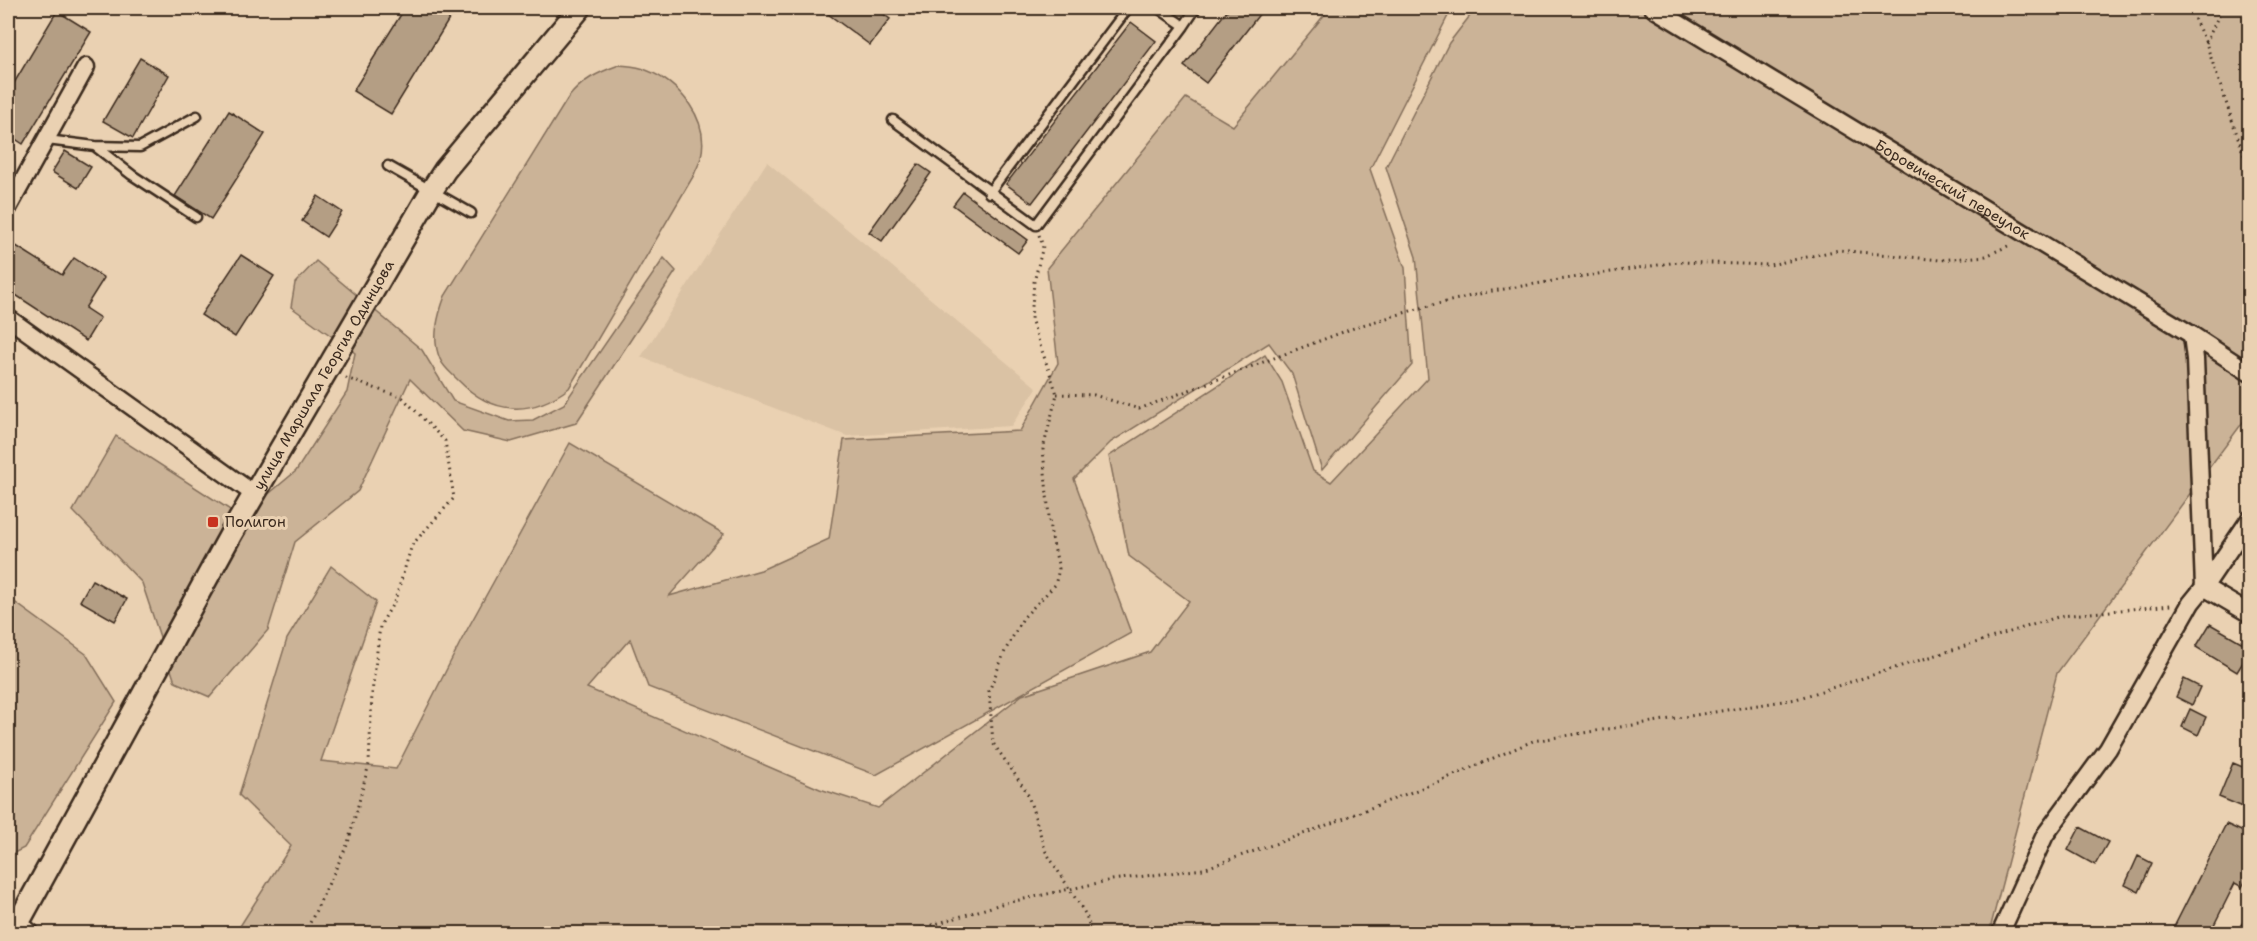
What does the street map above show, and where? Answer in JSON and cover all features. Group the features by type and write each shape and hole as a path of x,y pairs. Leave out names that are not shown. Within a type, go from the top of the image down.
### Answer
{"street":[{"name":"улица Маршала Георгия Одинцова","path":"17,928 254,494 432,190 445,171 580,8"},
{"name":"Боровический переулок","path":"1653,8 2192,335 2250,373"},
{"path":"8,208 86,67"},
{"path":"9,324 254,494"},
{"path":"2192,335 2196,370 2204,587"},
{"path":"2000,933 2045,835 2108,749 2191,603 2250,519"},
{"path":"2204,587 2250,614"},
{"path":"2247,933 2250,929"}],"lane":[{"path":"989,193 1128,8"},
{"path":"1158,8 1184,26"},
{"path":"893,120 989,193 1036,225 1196,8"},
{"path":"47,140 95,146 140,147 197,117"},
{"path":"95,146 132,175 196,217"},
{"path":"388,166 471,213"}],"path":[{"path":"2188,8 2206,43 2250,173"},
{"path":"2206,43 2222,8"},
{"path":"1036,225 1043,246 1034,282 1031,319 1057,394 1043,449 1050,529 1059,569 1055,585 1023,618 1005,651 989,691 993,743 1027,792 1046,852 1086,915 1092,933"},
{"path":"1057,394 1094,395 1139,409 1359,326 1492,291 1578,277 1678,262 1770,265 1839,250 1940,260 1986,256 2029,236"},
{"path":"308,933 308,927 348,843 369,764 372,693 380,626 395,600 412,545 454,498 446,441 404,398 326,371"},
{"path":"903,933 1001,904 1112,880 1203,869 1306,833 1417,790 1533,741 1796,699 2061,616 2191,603"}],"shaded area":[{"path":"1330,8 1452,8 1370,169 1405,268 1412,365 1322,470 1292,374 1269,343 1111,442 1074,479 1131,633 876,775 648,687 630,639 587,688 820,789 878,808 1022,695 1150,652 1189,601 1129,556 1109,456 1265,355 1282,382 1313,471 1331,482 1428,378 1416,257 1386,167 1449,43 1476,8 2249,8 2249,414 2057,673 1989,933 235,934 291,846 239,795 287,639 331,566 376,602 321,761 396,769 462,639 570,443 724,534 669,596 761,570 829,539 844,440 1020,431 1058,363 1047,268 1186,98 1233,126"},
{"path":"619,65 646,70 681,93 690,104 701,130 703,143 700,162 569,388 540,404 512,408 498,406 471,392 441,362 437,351 436,335 445,296 568,98 590,78"},
{"path":"767,162 1037,388 1011,426 847,436 641,357"},
{"path":"664,258 676,271 576,423 511,442 463,431 410,379 358,491 295,542 268,630 210,697 175,682 142,583 73,511 116,436 241,517 296,471 347,392 355,353 291,307 295,283 316,261 422,350 453,401 509,421 533,420 564,404"},
{"path":"8,600 13,601 86,654 116,702 24,848 8,856"}],"building":[{"path":"405,8 456,8 391,114 353,91"},
{"path":"820,8 875,8 890,19 870,45"},
{"path":"1229,8 1264,8 1206,83 1184,66"},
{"path":"57,11 91,32 23,144 8,134 8,93"},
{"path":"1131,22 1156,41 1032,203 1006,184"},
{"path":"140,58 169,75 133,138 103,121"},
{"path":"229,111 265,134 211,219 175,196"},
{"path":"65,151 91,167 78,188 52,172"},
{"path":"918,164 931,173 882,241 869,232"},
{"path":"963,192 1028,240 1018,253 953,205"},
{"path":"318,196 342,212 326,237 302,221"},
{"path":"13,244 62,275 74,258 104,278 85,308 100,318 86,341 8,290 8,253"},
{"path":"241,255 274,276 235,337 201,315"},
{"path":"92,580 127,599 115,621 80,601"},
{"path":"2210,624 2250,647 2250,651 2237,672 2196,647"},
{"path":"2184,679 2200,687 2192,705 2176,697"},
{"path":"2190,709 2206,717 2198,735 2182,727"},
{"path":"2233,763 2250,770 2250,792 2243,807 2219,797"},
{"path":"2226,824 2250,835 2250,873 2242,887 2235,883 2210,933 2171,933"},
{"path":"2080,827 2108,842 2095,865 2068,850"},
{"path":"2138,856 2152,863 2139,892 2125,885"}],"place":[{"name":"Полигон","path":"213,522"}]}
